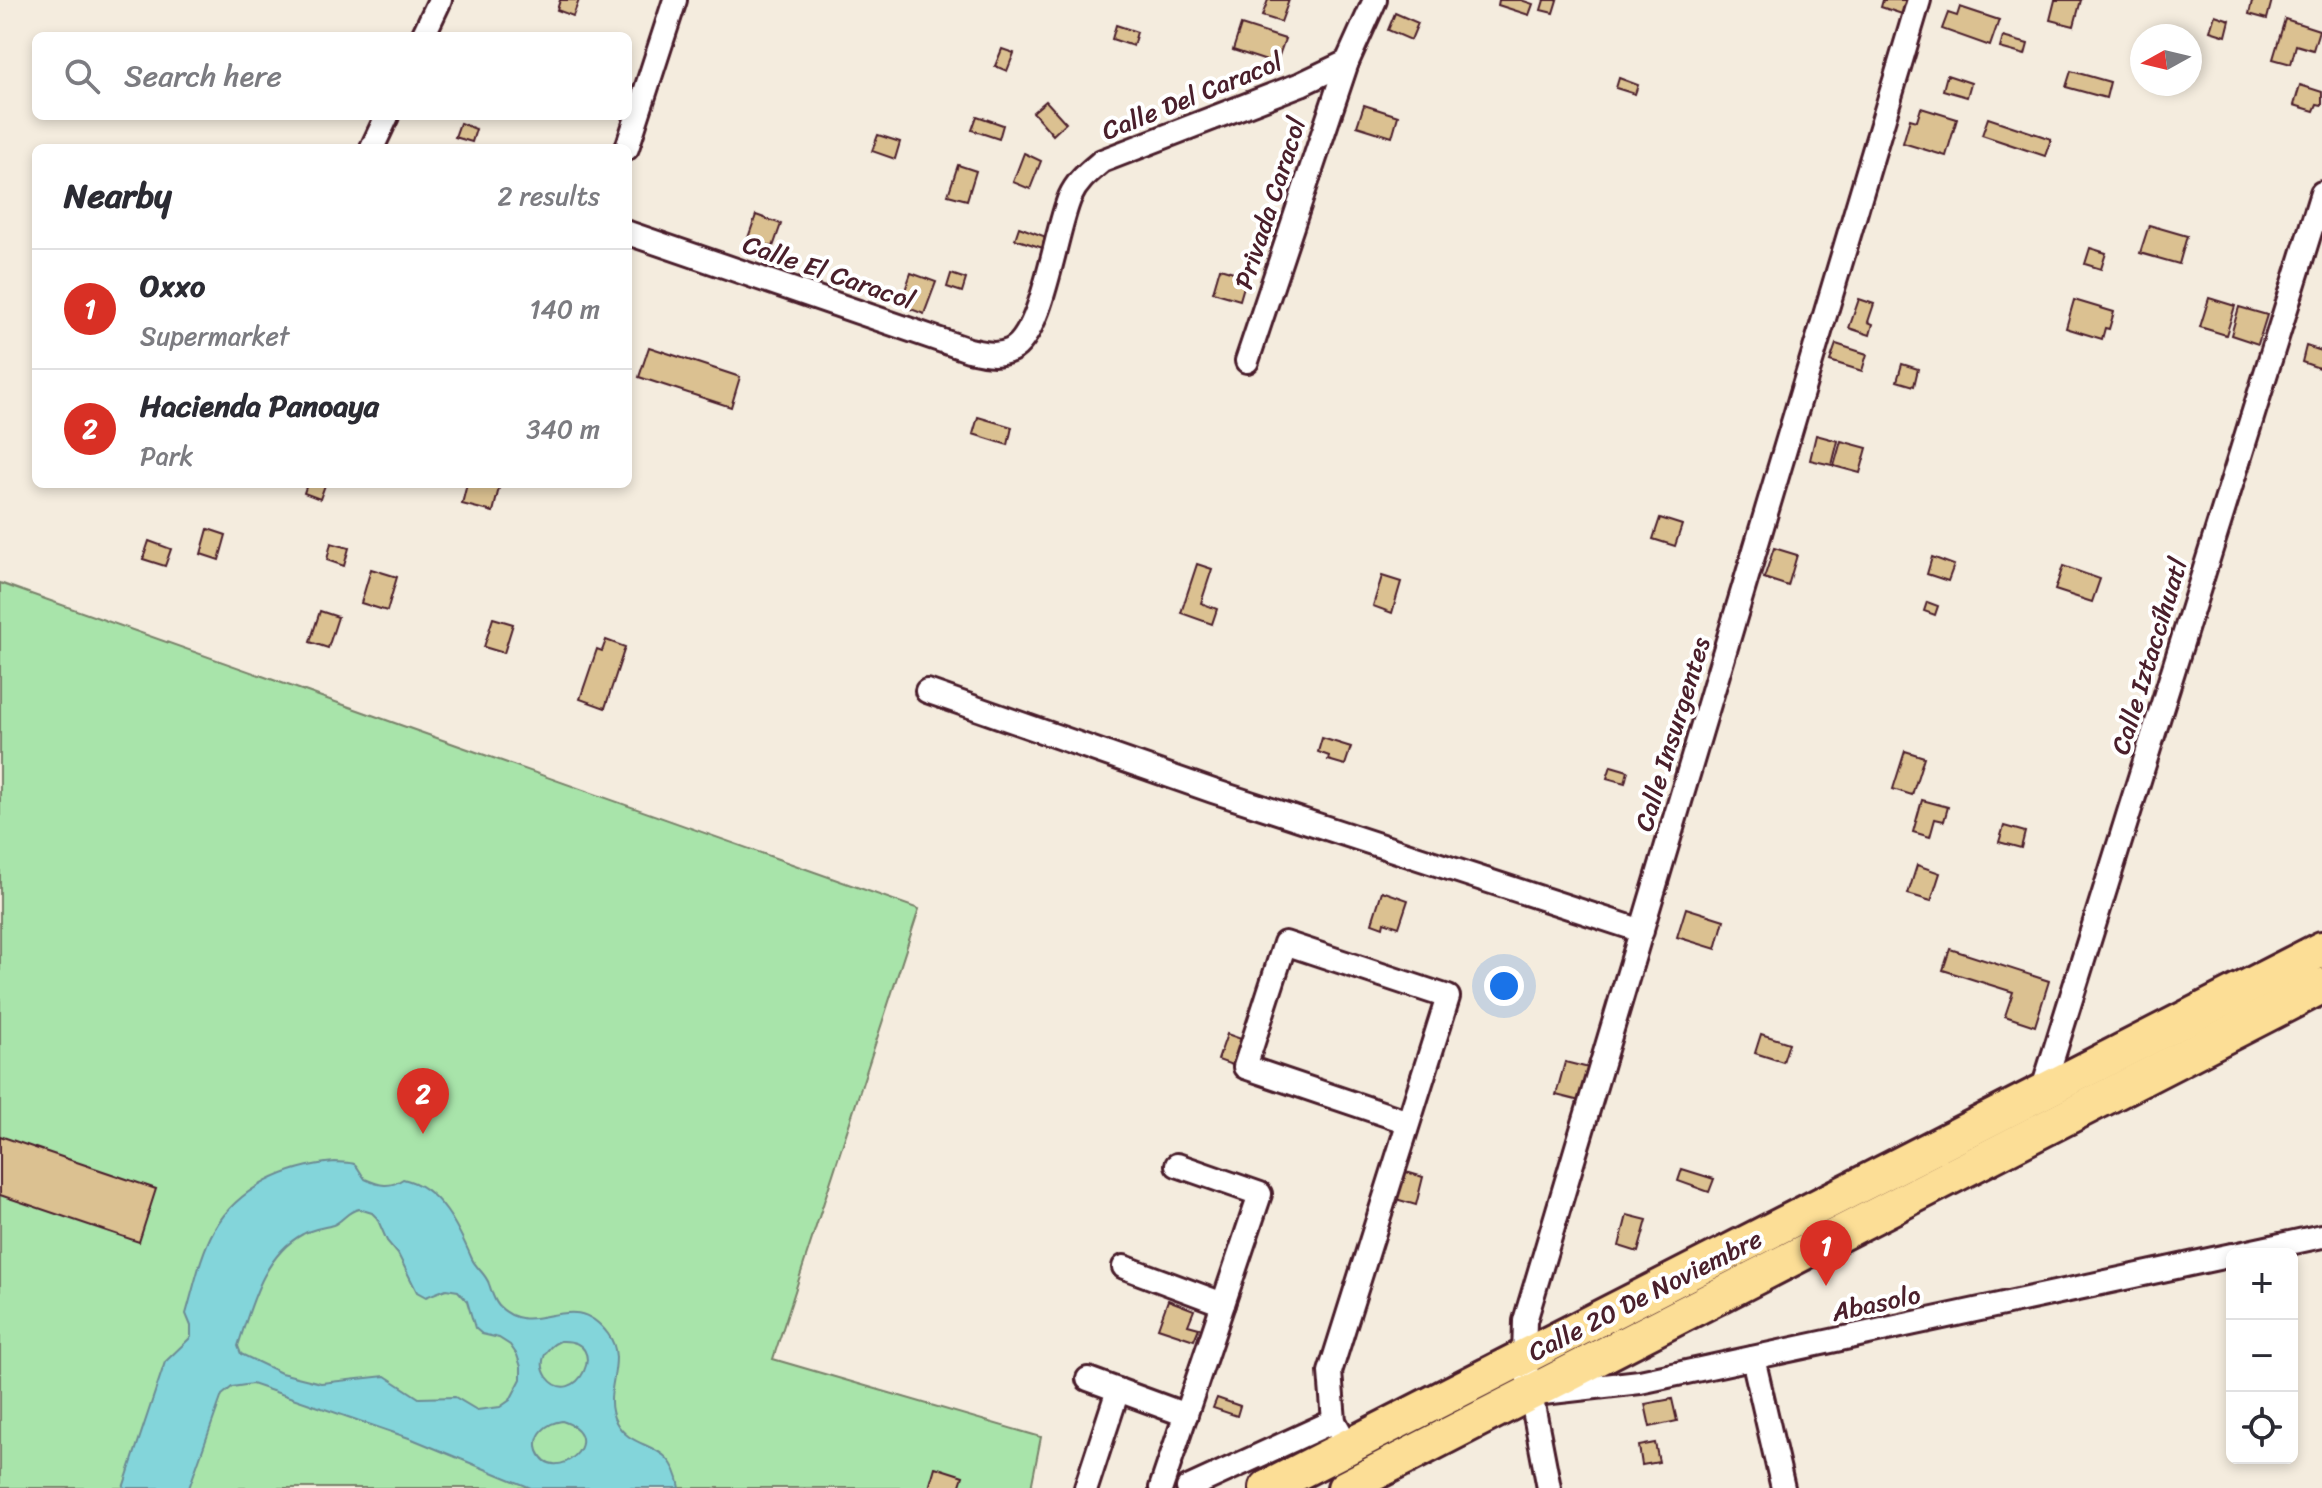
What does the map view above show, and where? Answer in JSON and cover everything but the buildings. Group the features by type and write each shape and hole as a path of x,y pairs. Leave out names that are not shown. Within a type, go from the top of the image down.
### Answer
{"main road":[{"name":"Calle 20 De Noviembre","path":"1267,1488 1341,1433 1524,1358 2322,949"},
{"name":"Calle 20 De Noviembre","path":"1345,1488 2322,986"}],"street":[{"path":"425,32 440,0"},
{"path":"628,144 675,0"},
{"path":"1347,62 1375,0"},
{"name":"Calle Insurgentes","path":"1549,1488 1524,1358 1525,1321 1919,0"},
{"name":"Calle Del Caracol","path":"1013,349 1038,308 1069,198 1079,180 1102,161 1301,84 1347,62"},
{"name":"Privada Caracol","path":"1247,361 1347,62"},
{"path":"374,144 385,120"},
{"name":"Calle Iztaccíhuatl","path":"2030,1135 2322,193"},
{"name":"Calle El Caracol","path":"632,234 969,350 994,355 1013,349"},
{"path":"927,691 1213,791 1642,931"},
{"path":"1188,1488 1341,1433 1330,1372 1448,997 1285,943 1245,1067 1408,1122"},
{"path":"1161,1488 1260,1194 1177,1165"},
{"path":"2267,1248 2322,1236"},
{"name":"Abasolo","path":"1530,1395 1640,1382 2226,1256"},
{"path":"1124,1267 1223,1304"},
{"path":"1753,1358 1783,1488"},
{"path":"1088,1379 1186,1415"},
{"path":"1086,1488 1118,1390"}],"green space":[{"path":"0,583 919,909 773,1359 1041,1437 1031,1488 0,1488"}],"water":[{"path":"317,1164 352,1164 357,1166 365,1179 375,1183 389,1185 403,1179 428,1191 454,1223 474,1262 488,1280 499,1306 513,1315 526,1319 567,1313 594,1320 614,1345 616,1367 611,1400 616,1422 632,1439 661,1453 669,1461 680,1488 531,1488 412,1439 252,1384 232,1387 222,1395 189,1488 123,1488 165,1362 191,1337 186,1314 201,1260 214,1230 236,1202 250,1191 282,1174","holes":["359,1209 377,1218 417,1292 426,1297 446,1289 458,1291 467,1301 475,1328 510,1345 521,1367 521,1379 510,1400 500,1407 477,1410 455,1397 419,1398 385,1376 321,1383 281,1373 241,1354 238,1346 254,1299 268,1268 278,1255 303,1234 333,1225","560,1341 576,1343 585,1350 587,1361 584,1371 577,1381 568,1386 558,1386 544,1371 544,1356","562,1421 576,1428 582,1438 575,1456 555,1464 545,1461 537,1445 542,1430"]}],"place":[{"name":"Hacienda Panoaya","path":"423,1134"},
{"name":"Oxxo","path":"1826,1286"}]}
